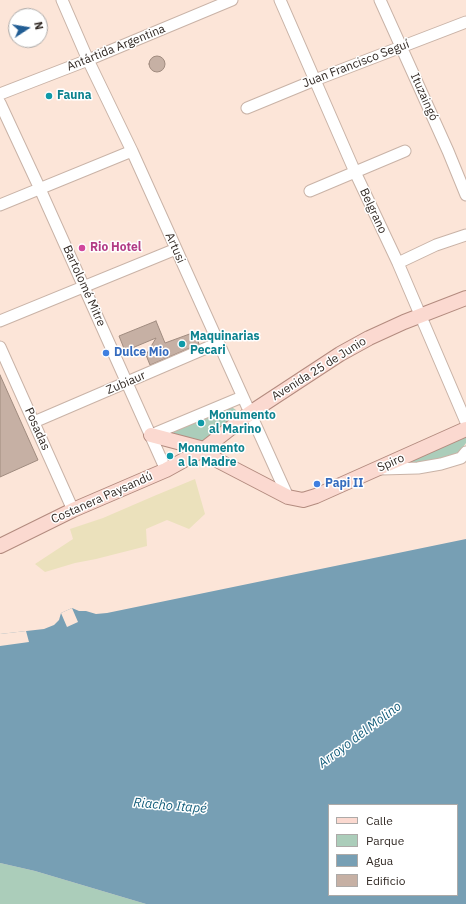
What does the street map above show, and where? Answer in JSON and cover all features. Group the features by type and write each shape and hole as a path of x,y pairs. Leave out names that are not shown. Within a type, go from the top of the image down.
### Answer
{"main road":[{"name":"Avenida 25 de Junio","path":"204,449 250,413 340,354 369,338 466,298"},
{"name":"Spiro","path":"288,497 303,500 316,496 466,429"},
{"path":"151,435 204,449 213,458 288,497"},
{"name":"Costanera Paysandú","path":"0,546 73,510 166,470 204,449"}],"street":[{"name":"Artusi","path":"62,0 88,60 132,151 288,497"},
{"name":"Antártida Argentina","path":"0,94 88,60 232,0"},
{"name":"Belgrano","path":"280,0 355,172 398,263 466,422"},
{"name":"Ituzaingó","path":"380,0 448,151 466,195"},
{"name":"Juan Francisco Seguí","path":"247,108 401,46 466,22"},
{"name":"Bartolomé Mitre","path":"0,103 166,470"},
{"path":"0,205 132,151"},
{"path":"310,191 405,151"},
{"path":"398,263 436,245 466,235"},
{"path":"0,321 176,249"},
{"name":"Zubiaur","path":"34,422 218,343"},
{"name":"Posadas","path":"0,347 73,510"},
{"path":"151,435 242,397"},
{"path":"376,469 418,468 441,464 461,458 466,452"}],"green space":[{"path":"230,406 236,410 235,417 207,440 193,442 170,431"},
{"path":"464,436 466,437 466,443 458,454 435,464 403,465"},
{"path":"0,863 35,871 146,904 0,904"}],"sand":[{"path":"195,479 205,514 189,529 167,520 146,529 147,546 75,563 45,572 35,564 73,539 70,529 103,518"}],"water":[{"path":"466,539 466,904 146,904 35,871 0,863 0,634 44,629 54,625 59,620 61,613 72,608 79,611 86,611 96,614 107,613"}],"pier":[{"path":"72,608 78,622 67,627 61,613"},
{"path":"26,631 29,642 0,646 0,634"}],"building":[{"path":"157,56 164,61 165,64 160,71 157,72 150,67 149,64 154,57"},
{"name":"Maquinarias Pecari","path":"156,321 165,343 195,332 199,344 150,365 146,355 156,338 125,351 119,336"},
{"path":"0,375 38,460 0,477"}],"place":[{"name":"Fauna","path":"49,96"},
{"name":"Rio Hotel","path":"82,248"},
{"name":"Maquinarias Pecari","path":"182,344"},
{"name":"Dulce Mio","path":"106,353"},
{"name":"Monumento al Marino","path":"201,423"},
{"name":"Monumento a la Madre","path":"170,456"},
{"name":"Papi II","path":"317,484"}],"water label":[{"name":"Arroyo del Molino","path":"360,735"},
{"name":"Riacho Itapé","path":"170,806"}]}
